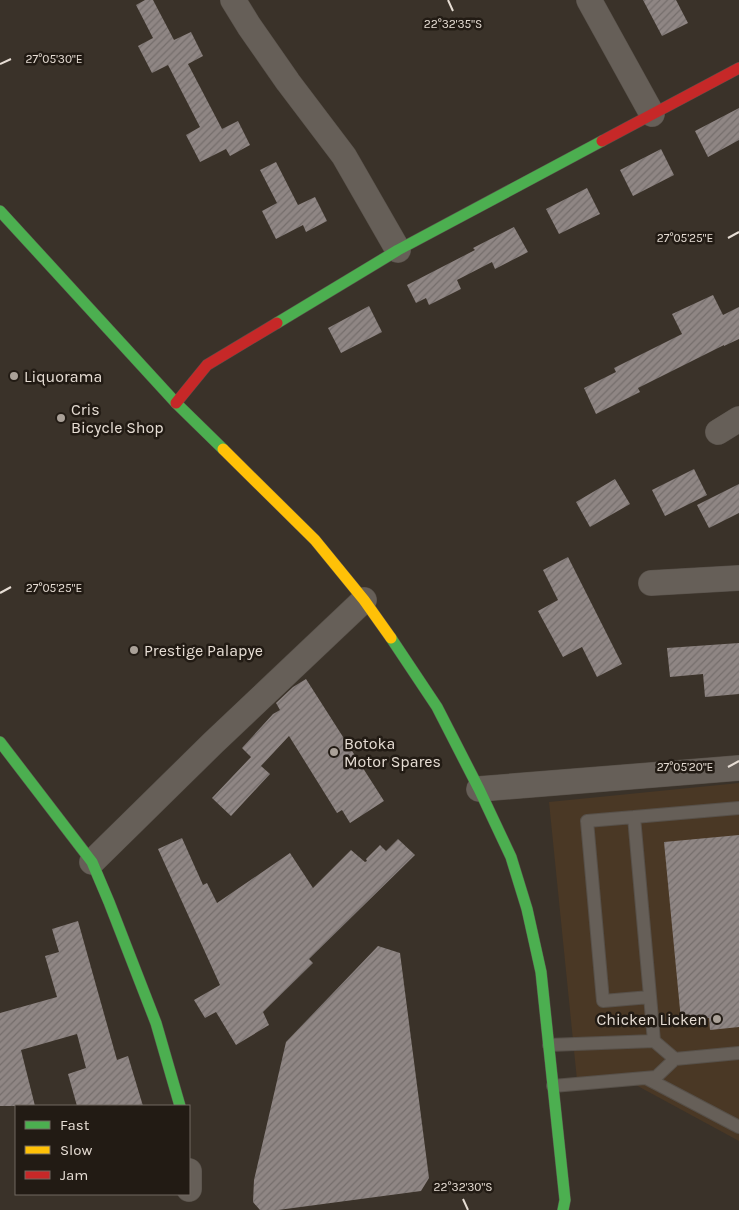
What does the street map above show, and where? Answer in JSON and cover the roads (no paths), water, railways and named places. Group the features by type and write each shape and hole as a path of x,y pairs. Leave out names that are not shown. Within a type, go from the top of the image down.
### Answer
{"street":[{"path":"233,0 288,82 344,156 398,250"},
{"path":"589,0 652,114"},
{"path":"176,403 207,365 398,250 739,68"},
{"path":"0,211 176,403 315,540 364,600 437,708 479,789 511,857 527,909 541,972 566,1207"},
{"path":"718,432 739,419"},
{"path":"651,583 739,578"},
{"path":"92,862 220,736 364,600"},
{"path":"0,742 92,862 156,1023 180,1105"},
{"path":"479,789 739,768"},
{"path":"181,1210 188,1195"}],"lane":[{"path":"650,997 603,1001 587,821 739,808"},
{"path":"634,818 654,1041"},
{"path":"549,1045 654,1041 675,1058"},
{"path":"553,1086 656,1077 675,1058 739,1053"},
{"path":"646,1078 739,1127"}],"place":[{"name":"Liquorama","path":"14,376"},
{"name":"Cris Bicycle Shop","path":"61,418"},
{"name":"Prestige Palapye","path":"134,650"},
{"name":"Botoka Motor Spares","path":"334,752"},
{"name":"Chicken Licken","path":"717,1019"}]}
